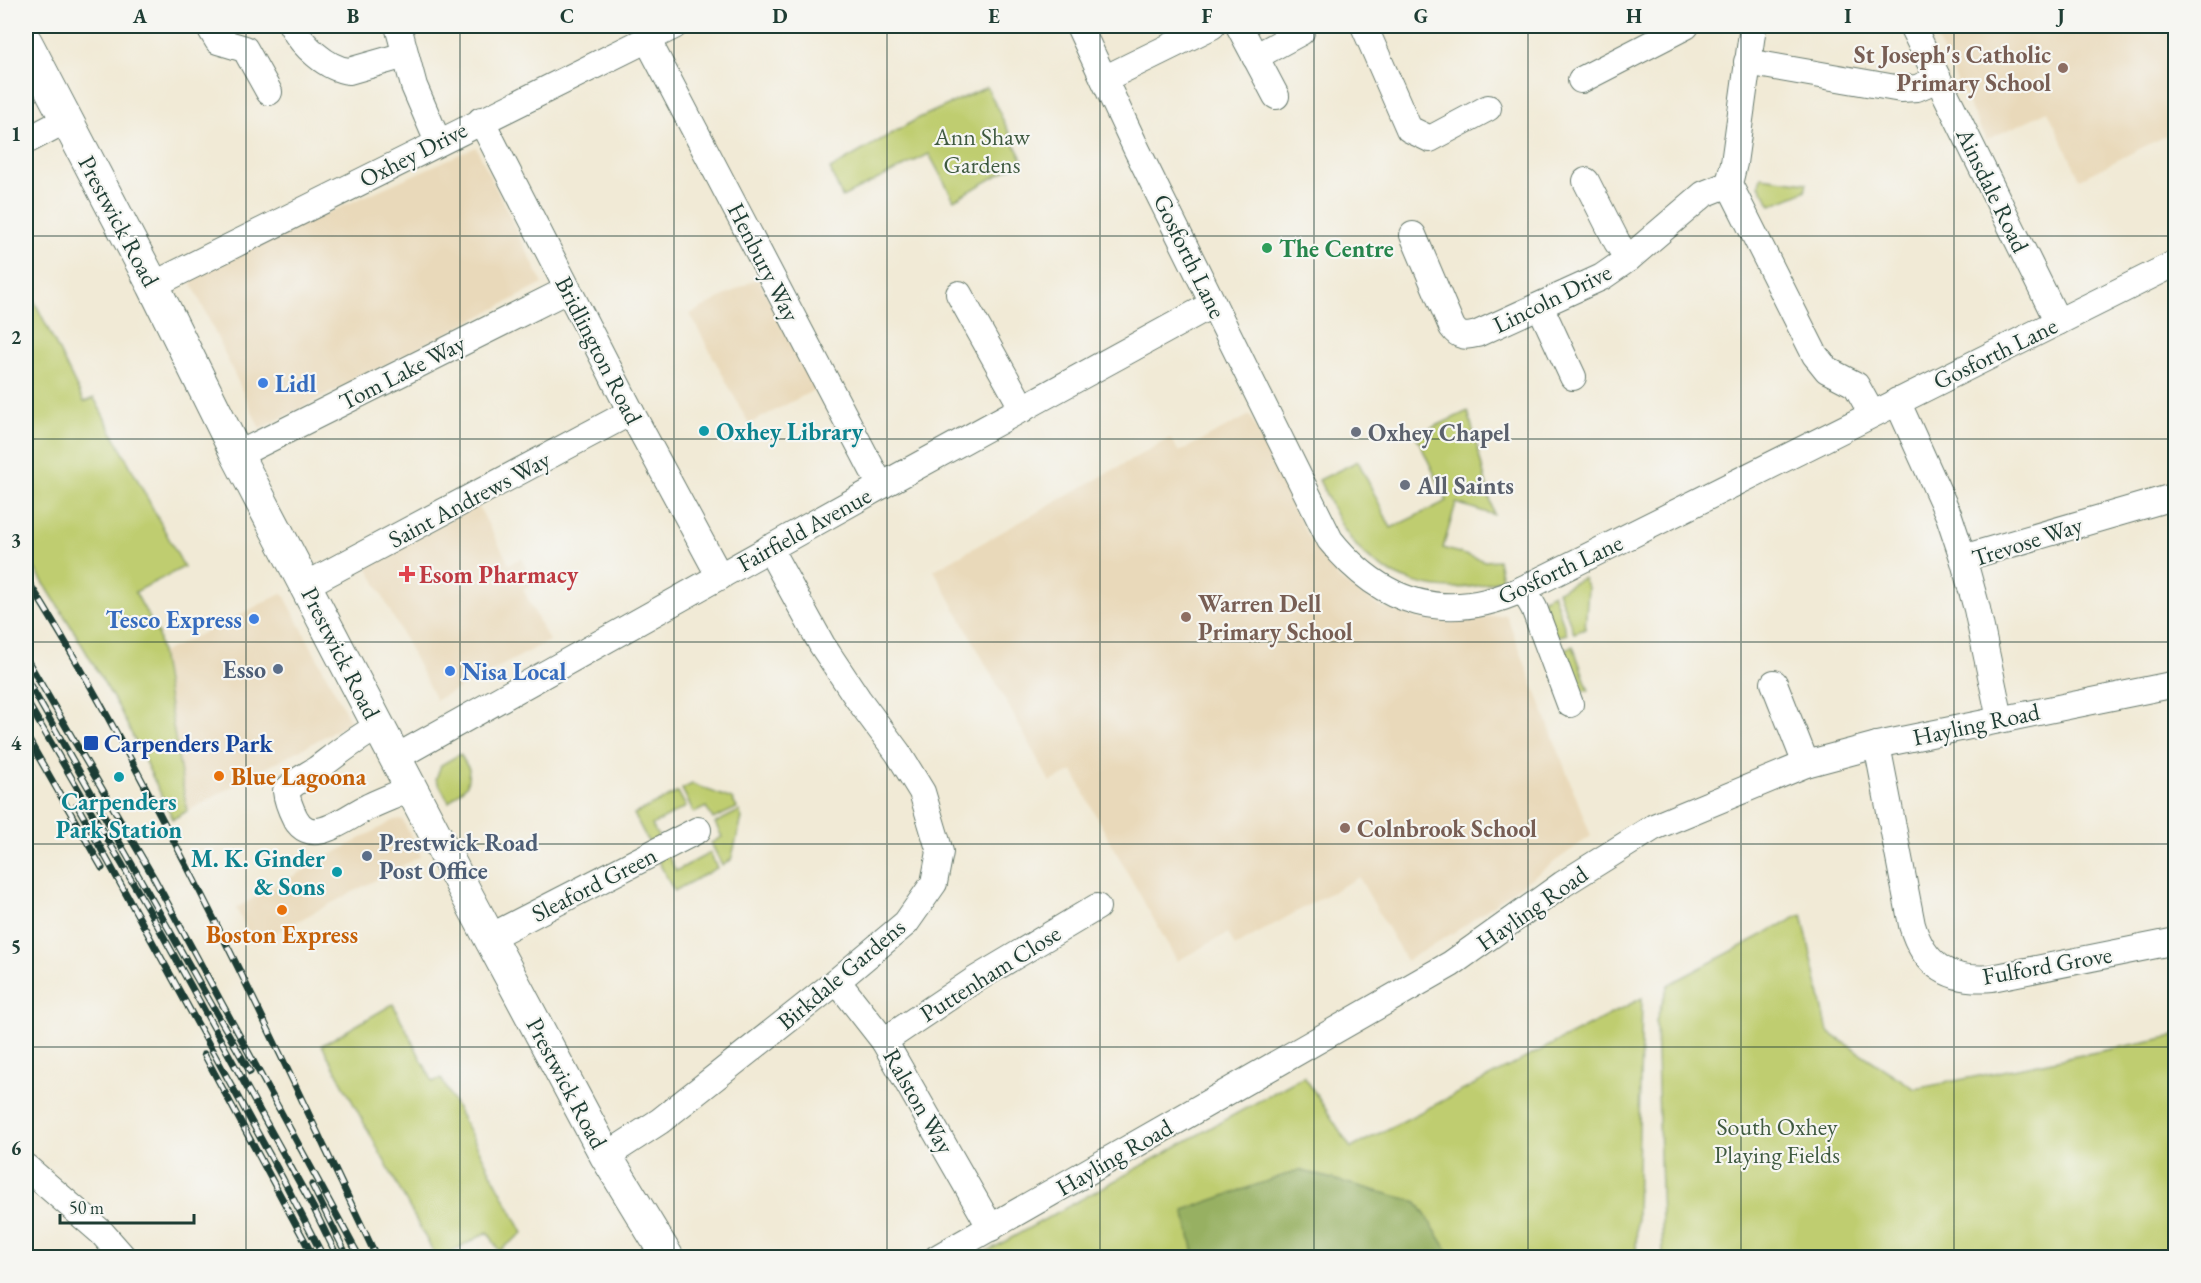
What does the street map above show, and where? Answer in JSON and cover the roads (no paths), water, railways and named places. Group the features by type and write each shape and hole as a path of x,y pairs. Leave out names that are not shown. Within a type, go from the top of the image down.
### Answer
{"main road":[{"name":"Prestwick Road","path":"26,42 395,758 606,1156 668,1257"}],"street":[{"path":"209,26 218,41 245,49 269,92"},
{"path":"292,26 300,39 316,53 333,66 344,70 405,56"},
{"path":"398,26 414,86 438,142"},
{"name":"Oxhey Drive","path":"153,285 674,26"},
{"name":"Gosforth Lane","path":"1079,26 1330,540 1354,568 1380,587 1393,594 1427,604 1469,606 1489,603 1523,589 2175,263"},
{"path":"1104,79 1212,26"},
{"path":"1239,26 1276,96"},
{"path":"1364,26 1409,129 1430,139 1488,108"},
{"path":"1581,80 1686,26"},
{"path":"1750,26 1734,163 1729,184 1815,355 1827,370 1856,385 1872,414"},
{"name":"Ainsdale Road","path":"1912,26 2058,322"},
{"path":"1255,57 1301,32"},
{"name":"Henbury Way","path":"647,39 881,486"},
{"path":"1747,62 1901,89 1917,88 1938,79"},
{"path":"26,141 66,120"},
{"name":"Bridlington Road","path":"481,120 567,290 720,577"},
{"path":"1586,181 1617,243 1628,259"},
{"name":"Lincoln Drive","path":"1413,235 1449,321 1456,333 1466,337 1602,277 1628,259 1704,194 1729,184"},
{"name":"Tom Lake Way","path":"237,455 567,290"},
{"path":"959,294 1023,409"},
{"name":"Fairfield Avenue","path":"395,758 769,548 1213,304"},
{"path":"1540,306 1573,377"},
{"path":"1897,401 1949,516 1963,558"},
{"name":"Saint Andrews Way","path":"306,585 631,412"},
{"name":"Trevose Way","path":"2000,718 1977,609 1963,558 2175,495"},
{"name":"Birkdale Gardens","path":"606,1156 660,1121 837,981 906,922 934,883 940,852 922,792 898,753 822,645 769,548"},
{"path":"1523,589 1534,608 1570,704"},
{"path":"1774,683 1806,764"},
{"name":"Hayling Road","path":"938,1257 1451,964 1563,884 1654,827 1806,764 1877,745 2000,718 2175,684"},
{"path":"379,726 350,742 316,769 293,783 286,791 287,803 303,829 311,832 324,831 369,806 411,788"},
{"name":"Fulford Grove","path":"1877,745 1912,925 1920,948 1934,964 1943,970 1966,979 1992,978 2175,941"},
{"name":"Sleaford Green","path":"490,937 698,830"},
{"name":"Puttenham Close","path":"884,1041 973,981 1097,907"},
{"name":"Ralston Way","path":"837,981 884,1041 991,1228"},
{"path":"26,1167 102,1233 124,1257"}],"railway":[{"path":"26,578 99,700 194,879 377,1258"},
{"path":"26,658 154,878 360,1258"},
{"path":"26,678 250,1072"},
{"path":"26,700 150,912 314,1209 338,1258"},
{"path":"26,735 102,868"},
{"path":"77,805 283,1179 324,1258"},
{"path":"204,1054 314,1258"},
{"path":"312,1185 348,1258"}],"place":[{"name":"St Joseph's Catholic Primary School","path":"2063,68"},
{"name":"The Centre","path":"1267,248"},
{"name":"Lidl","path":"263,383"},
{"name":"Oxhey Library","path":"704,431"},
{"name":"Oxhey Chapel","path":"1356,432"},
{"name":"All Saints","path":"1405,485"},
{"name":"Esom Pharmacy","path":"407,574"},
{"name":"Warren Dell Primary School","path":"1186,617"},
{"name":"Tesco Express","path":"254,619"},
{"name":"Esso","path":"278,669"},
{"name":"Nisa Local","path":"450,671"},
{"name":"Carpenders Park","path":"91,743"},
{"name":"Blue Lagoona","path":"219,776"},
{"name":"Carpenders Park Station","path":"119,777"},
{"name":"Colnbrook School","path":"1345,828"},
{"name":"Prestwick Road Post Office","path":"367,856"},
{"name":"M. K. Ginder & Sons","path":"337,872"},
{"name":"Boston Express","path":"282,910"}],"park label":[{"name":"Ann Shaw Gardens","path":"982,150"},
{"name":"South Oxhey Playing Fields","path":"1777,1140"}]}
